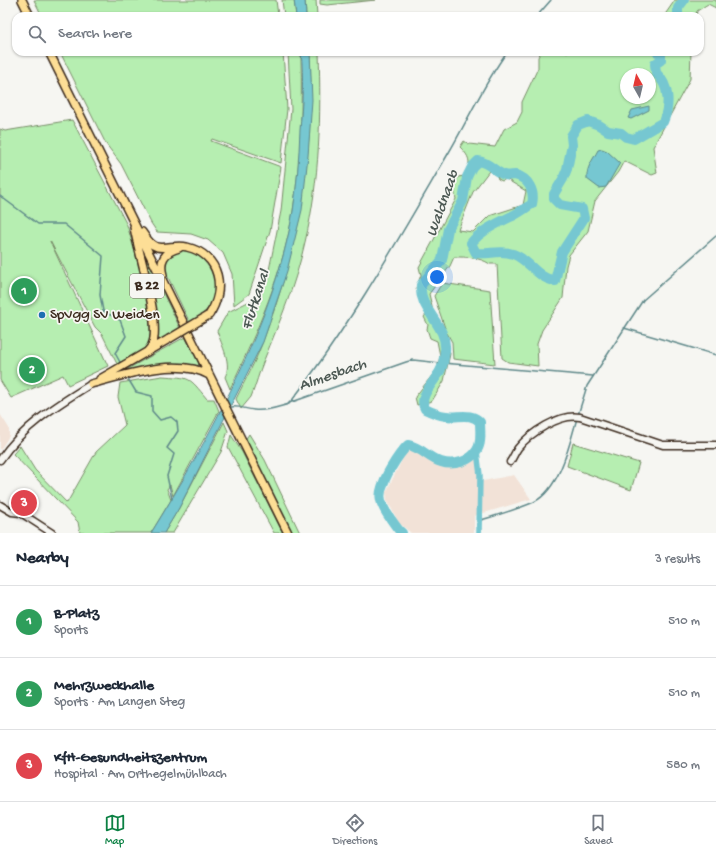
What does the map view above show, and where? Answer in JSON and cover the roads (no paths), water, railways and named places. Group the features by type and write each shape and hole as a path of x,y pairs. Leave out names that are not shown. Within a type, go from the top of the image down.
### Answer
{"main road":[{"path":"22,0 28,12"},
{"name":"B 22","path":"50,56 288,533"},
{"path":"110,377 147,352 208,315 217,300 219,290 217,275 208,258 185,246 158,247 152,245 132,219"},
{"name":"B 22","path":"132,219 153,317 154,337 152,345 147,352"},
{"path":"167,290 161,267 162,260 171,250 185,246"},
{"path":"91,384 110,377 156,369 193,368 209,375"}],"street":[{"path":"0,460 19,436 43,414 91,384"},
{"path":"510,462 518,448 540,430 562,418 577,417 664,445 716,445"},
{"path":"0,505 12,512 21,513 52,533"}],"water":[{"path":"294,0 305,0 306,12 296,12"},
{"path":"301,56 310,56 312,100 308,156 302,210 287,271 263,342 179,508 164,533 151,533 195,459 237,378 271,294 284,252 296,191 302,72"},
{"path":"649,106 649,110 631,119 628,118 632,110"},
{"path":"602,149 607,151 620,163 606,187 599,188 587,179 587,175 590,164 598,150"}],"waterway":[{"path":"540,12 551,0"},
{"name":"Waldnaab","path":"678,12 678,8 684,0"},
{"path":"293,399 315,370 355,310 448,154 483,89 504,56"},
{"name":"Waldnaab","path":"402,533 386,512 380,496 382,486 388,473 402,451 408,445 413,446 436,460 451,464 470,458 480,444 480,422 476,419 468,416 441,415 425,409 423,404 425,394 442,367 445,342 438,325 424,302 421,294 421,285 442,260 448,229 463,201 467,177 472,167 478,161 486,164 501,174 520,177 530,186 533,195 532,204 489,228 475,238 471,243 476,253 504,252 513,254 524,260 538,273 555,281 562,252 584,218 582,209 560,205 554,199 554,194 567,169 572,145 571,136 578,125 588,121 599,125 608,131 621,133 626,137 634,139 663,122 668,103 666,90 661,78 656,73 655,64 661,60 661,56"},
{"path":"0,196 38,224 64,224 103,256 100,295 103,311 120,320 126,336 115,353 121,364"},
{"path":"578,415 587,386 643,300 716,236"},
{"name":"Almesbach","path":"624,328 716,355"},
{"name":"Almesbach","path":"292,402 413,360 441,363"},
{"name":"Almesbach","path":"443,363 593,376"},
{"path":"127,377 136,392 152,396 152,411 160,420 171,417 177,422 178,431 167,448 174,454 167,476 172,499"},
{"path":"293,399 293,401 288,404 293,399"},
{"name":"Almesbach","path":"231,407 263,410 289,404"},
{"name":"Almesbach","path":"478,521 527,505 543,496 551,487 563,464 577,418"},
{"name":"Waldnaab","path":"477,451 480,475 479,533"}],"place":[{"name":"B-Platz","path":"24,291"},
{"name":"SpVgg SV Weiden","path":"42,315"},
{"name":"Mehrzweckhalle","path":"32,370"},
{"name":"KfH-Gesundheitszentrum","path":"24,503"}],"water label":[{"name":"Flutkanal","path":"257,300"}]}
